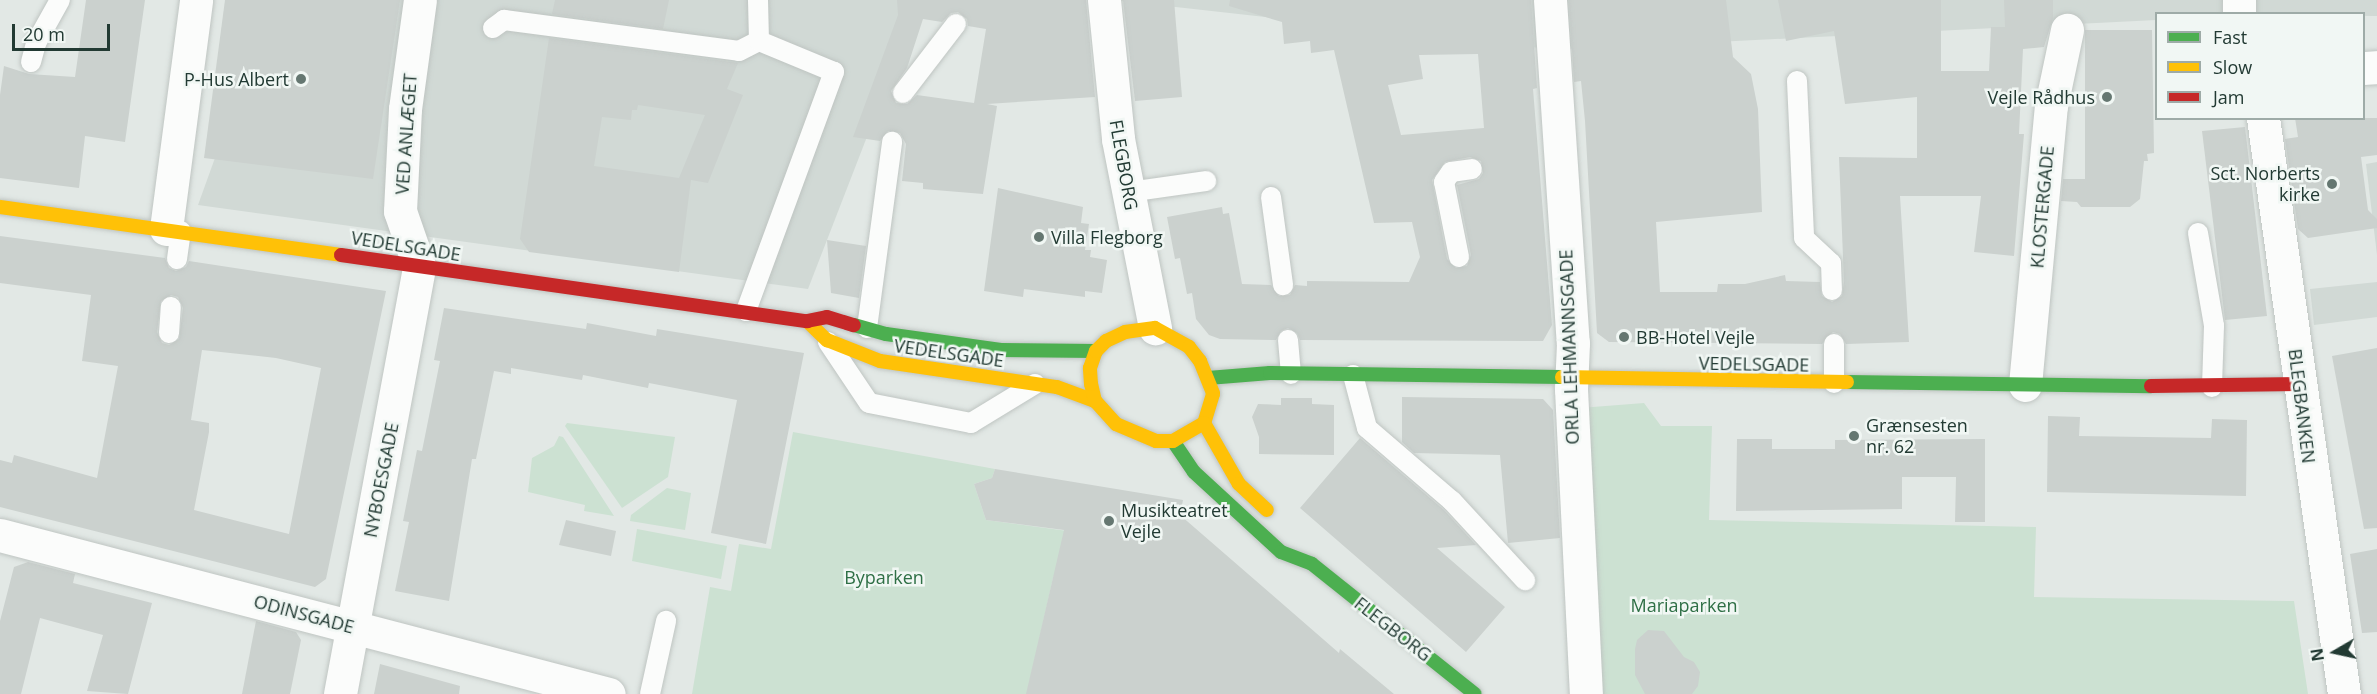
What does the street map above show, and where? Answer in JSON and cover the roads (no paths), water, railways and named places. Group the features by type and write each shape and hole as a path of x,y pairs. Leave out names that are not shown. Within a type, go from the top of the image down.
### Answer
{"main road":[{"name":"VEDELSGADE","path":"0,207 807,321 827,318 867,328 1001,350 1096,351"},
{"name":"VEDELSGADE","path":"807,321 827,340 880,362 1036,384 1095,401"},
{"path":"1155,328 1188,347 1208,378 1213,394 1204,423 1173,441 1156,441 1132,433 1116,424 1095,401 1090,368 1096,351 1125,332 1155,328"},
{"name":"VEDELSGADE","path":"1208,378 1291,374 2212,387 2299,384"},
{"path":"1204,423 1239,484 1282,523"},
{"name":"FLEGBORG","path":"1173,441 1194,472 1281,552 1312,564 1475,694"},
{"name":"FLEGBORG","path":"1303,547 1312,564"}],"street":[{"path":"174,230 196,0"},
{"name":"VED ANLÆGET","path":"419,266 400,212 405,109 420,0"},
{"name":"FLEGBORG","path":"1104,0 1109,67 1129,192 1155,328"},
{"name":"ORLA LEHMANNSGADE","path":"1550,0 1549,160 1573,343 1571,379 1586,694"},
{"name":"KLOSTERGADE","path":"2025,385 2051,106 2067,30"},
{"name":"BLEGBANKEN","path":"2264,120 2268,134 2299,384 2344,694"},
{"name":"NYBOESGADE","path":"340,694 419,266"},
{"name":"ODINSGADE","path":"0,535 609,694"}],"lane":[{"path":"31,62 36,43 60,0"},
{"path":"758,0 759,41"},
{"path":"493,28 504,20 739,51 759,41 834,72 746,311"},
{"path":"903,93 956,24"},
{"path":"1797,81 1804,238 1831,263 1832,290"},
{"path":"867,328 892,142"},
{"path":"1459,257 1444,182 1451,172 1472,169"},
{"path":"1129,192 1206,180"},
{"path":"1271,197 1282,285"},
{"path":"174,230 177,259"},
{"path":"2198,233 2214,326 2212,387"},
{"path":"169,333 171,307"},
{"path":"827,340 869,404 971,423 1036,384"},
{"path":"1288,340 1291,374"},
{"path":"1834,344 1834,383"},
{"path":"1353,375 1367,428 1452,501 1525,580"},
{"path":"650,694 666,621"}],"place":[{"name":"P-Hus Albert","path":"301,79"},
{"name":"Vejle Rådhus","path":"2107,97"},
{"name":"Sct. Norberts kirke","path":"2332,184"},
{"name":"Villa Flegborg","path":"1039,237"},
{"name":"BB-Hotel Vejle","path":"1624,337"},
{"name":"Grænsesten nr. 62","path":"1854,436"},
{"name":"Musikteatret Vejle","path":"1109,521"}],"park label":[{"name":"Byparken","path":"884,577"},
{"name":"Mariaparken","path":"1684,605"}]}
